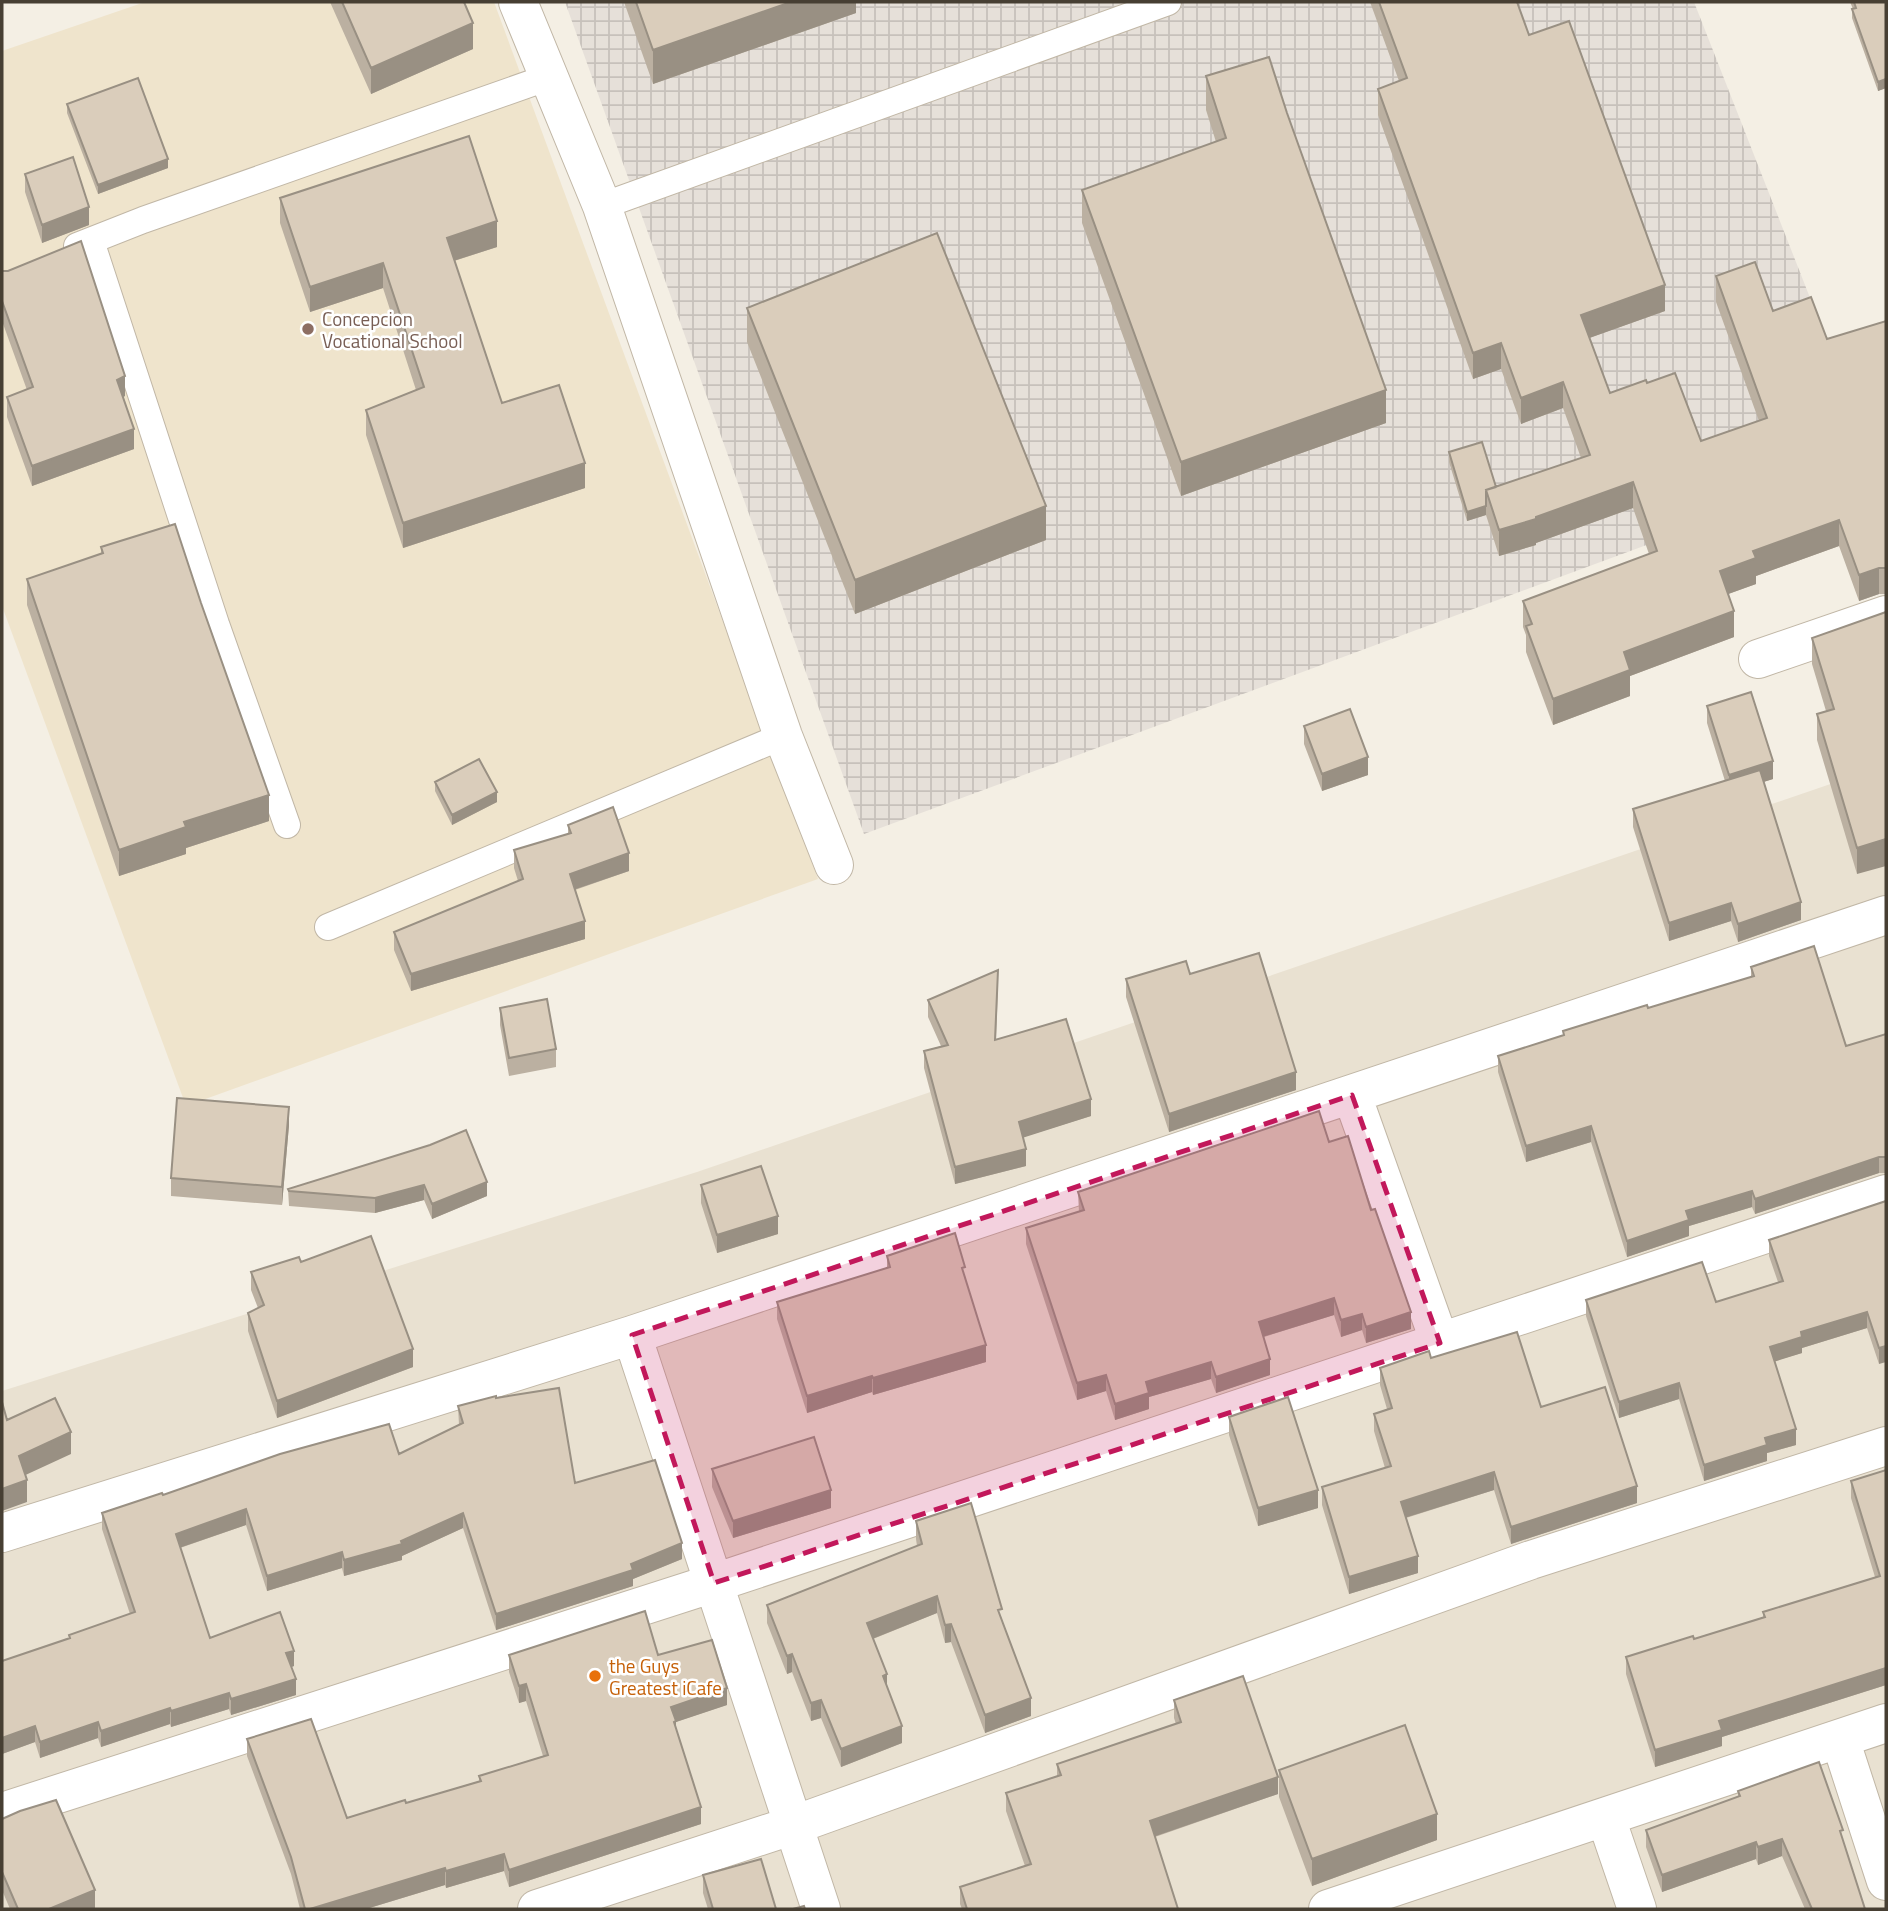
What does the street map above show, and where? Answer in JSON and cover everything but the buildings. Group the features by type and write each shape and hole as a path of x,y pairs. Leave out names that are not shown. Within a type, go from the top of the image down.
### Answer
{"street":[{"path":"519,2 602,206 783,736 834,865"},
{"path":"1758,659 1886,615"},
{"path":"2,1534 632,1335 1886,915"},
{"path":"1352,1095 1440,1343"},
{"path":"2,1812 715,1583 1886,1194"},
{"path":"632,1335 821,1909"},
{"path":"549,1907 794,1825 1531,1560 1886,1446"},
{"path":"1328,1909 1886,1723"},
{"path":"1840,1740 1886,1881"},
{"path":"1606,1818 1637,1909"}],"lane":[{"path":"602,206 1168,2"},
{"path":"53,256 144,220 549,77"},
{"path":"91,241 216,624 286,825"},
{"path":"328,927 783,736"}],"highlighted area":[{"path":"1352,1095 1440,1343 714,1583 632,1335"}],"shaded area":[{"name":"Concepcion Vocational School","path":"145,2 494,2 818,879 186,1106 2,606 2,51"},
{"path":"565,2 1694,2 1874,461 864,834"},
{"path":"1886,765 1886,1909 2,1909 2,1391 697,1172"}],"place":[{"name":"Concepcion Vocational School","path":"308,329"},
{"name":"the Guys Greatest iCafe","path":"595,1676"}]}
